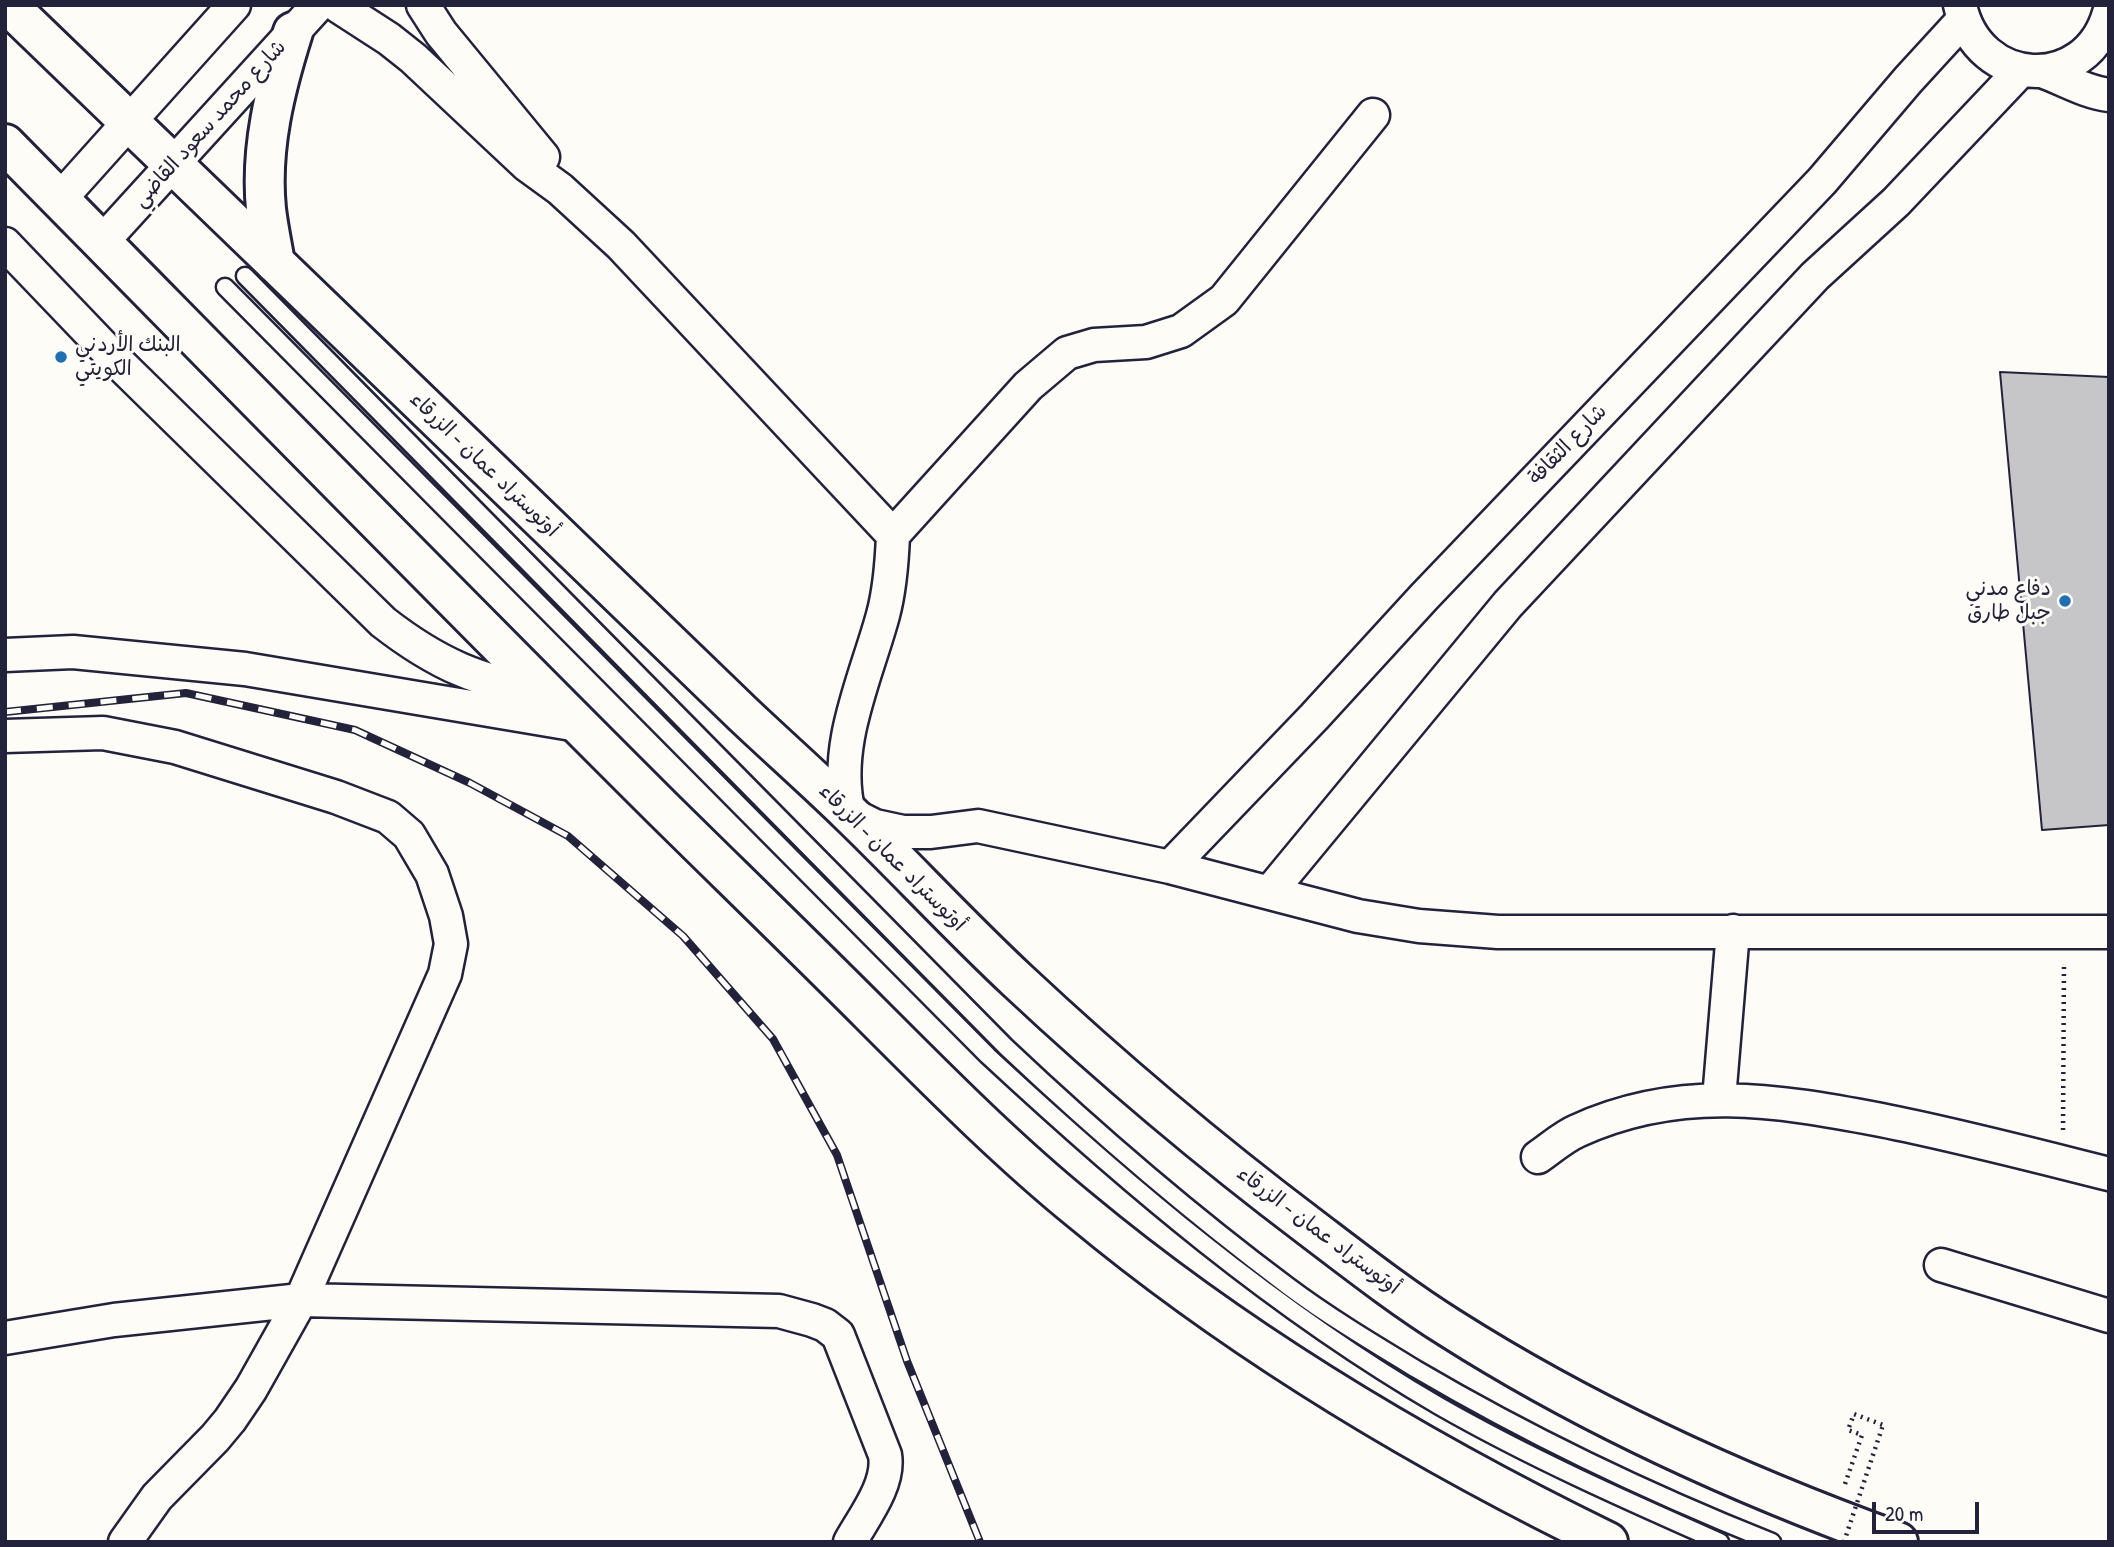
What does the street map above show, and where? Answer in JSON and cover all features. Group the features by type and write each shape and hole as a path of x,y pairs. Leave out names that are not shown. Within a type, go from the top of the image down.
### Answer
{"highway":[{"path":"260,269 266,208 269,125 278,78 329,11"},
{"name":"أوتوستراد عمان - الزرقاء","path":"25,13 173,164 260,269 744,715 849,813 999,963 1164,1112 1361,1266 1449,1328 1542,1383 1650,1439 1736,1478 1839,1530 1898,1542"},
{"path":"5,144 578,725 939,1084 1081,1211 1238,1330 1323,1385 1411,1437 1608,1542"}],"street":[{"path":"60,199 234,5"},
{"path":"423,5 441,33 541,155 560,189"},
{"path":"329,11 389,39 413,58 527,165 560,189 621,245 893,535"},
{"name":"شارع محمد سعود القاضي","path":"102,242 173,164 329,11"},
{"path":"1962,13 1972,38 1985,53 2002,64 2066,79 2094,93 2109,95"},
{"name":"شارع الثقافة","path":"1170,867 1314,717 1433,587 1822,181 1962,13"},
{"path":"1270,892 1508,604 1815,276 2031,71 2066,65 2087,51 2106,29"},
{"path":"1373,116 1224,300 1181,331 1146,342 1094,345 1067,354 1028,386 893,535 883,616 856,708 845,760 844,792 849,813 875,826 903,832 931,832 978,826 1170,867 1358,916 1419,926 1498,932 2109,932"},
{"path":"5,244 117,361 383,622 441,662 510,687 547,693"},
{"path":"5,654 73,652 245,669 578,725"},
{"path":"5,736 103,733 175,747 336,797 388,817 409,835 432,874 446,916 451,944 445,974 301,1300 230,1420 158,1497 125,1542"},
{"path":"1719,1099 1733,931"},
{"path":"1538,1157 1576,1131 1626,1113 1692,1100 1719,1099 1786,1102 1946,1133 2109,1174"},
{"path":"1941,1265 2109,1316"},
{"path":"5,1338 128,1318 301,1300 779,1311 797,1314 825,1325 838,1335 885,1455 887,1464 880,1487 850,1542"}],"lane":[{"path":"260,269 1006,1046 1086,1122 1289,1287 1374,1343 1539,1437 1625,1479 1772,1542"},
{"path":"225,286 988,1056 1074,1136 1166,1214 1320,1330 1439,1406 1609,1494 1720,1542"}],"path":[{"path":"2063,1162 2064,933"},
{"path":"1854,1414 1883,1425 1839,1530 1862,1435 1848,1430 1854,1414"}],"building":[{"name":"دفاع مدني جبل طارق","path":"2000,372 2109,377 2109,825 2042,830"}],"railway":[{"path":"5,712 186,693 355,730 470,783 568,836 683,936 773,1039 837,1155 907,1361 980,1542"}],"place":[{"name":"البنك الأردني الكويتي","path":"61,357"},
{"name":"دفاع مدني جبل طارق","path":"2065,601"}]}
